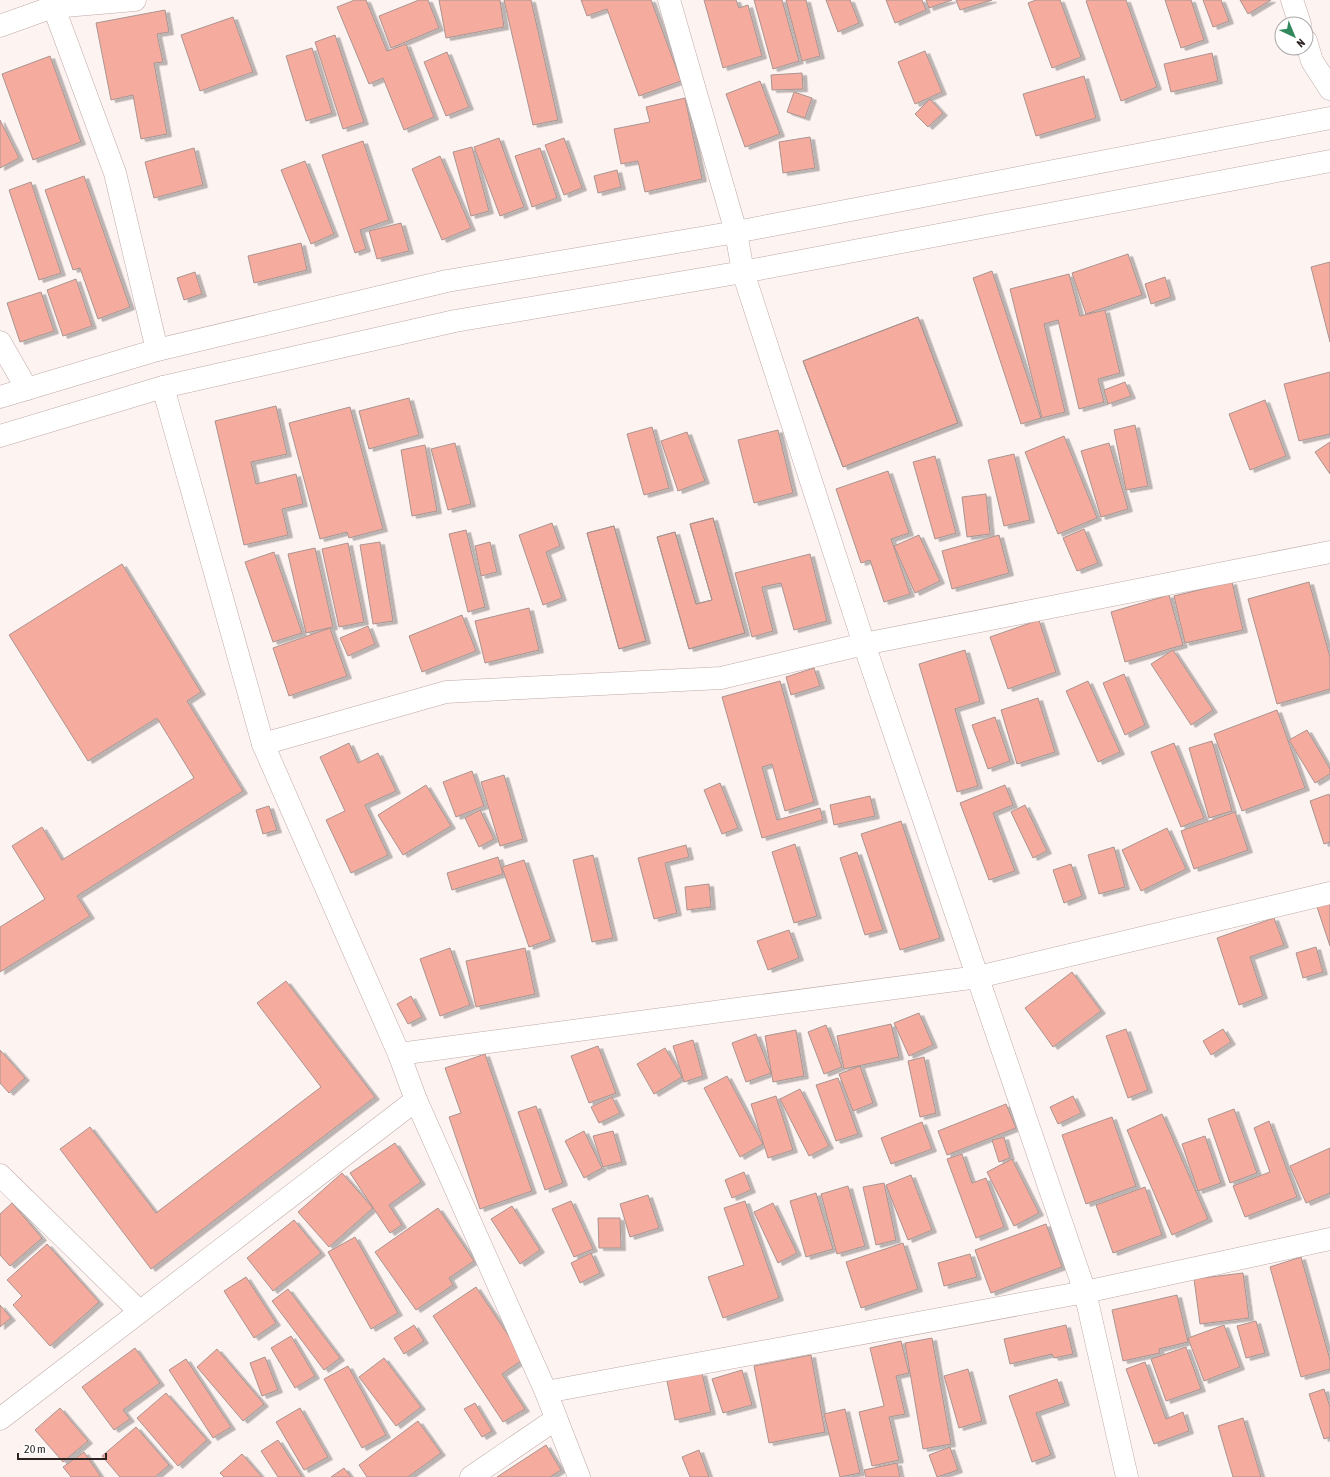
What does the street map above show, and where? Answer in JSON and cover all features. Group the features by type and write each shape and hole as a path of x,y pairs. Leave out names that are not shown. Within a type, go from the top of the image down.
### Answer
{"street":[{"path":"0,26 52,4 135,0"},
{"path":"669,0 736,232 743,272 864,644 1085,1292 1127,1477"},
{"path":"1292,0 1297,16"},
{"path":"52,4 115,173 157,350"},
{"path":"1310,56 1330,89"},
{"path":"0,397 157,350 447,281 736,232 1330,118"},
{"path":"0,436 163,387 455,321 743,272 1330,160"},
{"path":"0,342 27,389"},
{"path":"163,387 263,744 399,1054 416,1100 546,1392 579,1477"},
{"path":"263,744 446,692 721,678 864,644 1330,552"},
{"path":"399,1054 978,977 1330,893"},
{"path":"0,1419 416,1100"},
{"path":"0,1175 139,1311"},
{"path":"546,1392 1085,1292 1330,1239"},
{"path":"471,1477 556,1419"}],"building":[{"path":"355,0 366,0 387,51 406,44 434,117 404,130 383,78 369,84 337,7"},
{"path":"419,0 428,0 439,28 391,48 379,16"},
{"path":"439,0 500,0 504,27 446,38"},
{"path":"504,0 531,0 558,120 533,125"},
{"path":"581,0 651,0 681,81 639,96 607,9 587,16"},
{"path":"704,0 736,0 739,8 748,5 762,56 723,68"},
{"path":"754,0 782,0 799,61 773,69"},
{"path":"786,0 806,0 820,56 802,61"},
{"path":"826,0 850,0 859,23 838,32"},
{"path":"886,0 922,0 926,10 895,23"},
{"path":"926,0 952,0 929,8"},
{"path":"956,0 992,0 960,10"},
{"path":"1036,0 1060,0 1081,57 1052,68 1028,3"},
{"path":"1126,0 1157,87 1121,101 1086,1"},
{"path":"1165,0 1191,0 1204,40 1181,48"},
{"path":"1203,0 1221,0 1229,21 1213,27"},
{"path":"1240,0 1271,0 1248,14"},
{"path":"165,10 169,32 157,34 163,62 154,63 167,134 141,139 133,95 111,100 96,23"},
{"path":"233,17 253,72 200,91 181,35"},
{"path":"335,35 364,122 343,129 315,42"},
{"path":"312,48 332,113 306,121 286,56"},
{"path":"925,51 942,92 915,104 898,62"},
{"path":"447,52 469,107 446,116 424,62"},
{"path":"1212,53 1218,81 1171,92 1164,64"},
{"path":"50,56 81,142 33,160 2,74"},
{"path":"802,73 803,89 772,90 771,75"},
{"path":"1084,76 1096,118 1036,136 1023,94"},
{"path":"760,81 780,134 745,147 726,94"},
{"path":"794,92 812,98 805,118 787,112"},
{"path":"685,98 702,179 645,192 638,161 621,164 614,129 650,122 646,107"},
{"path":"930,99 943,113 928,127 915,114"},
{"path":"0,120 19,158 0,168"},
{"path":"810,137 815,168 783,173 779,142"},
{"path":"499,138 524,207 500,216 474,147"},
{"path":"564,138 582,188 564,195 545,145"},
{"path":"363,141 389,220 360,230 366,249 355,253 322,155"},
{"path":"472,147 489,211 471,216 453,152"},
{"path":"194,148 203,185 154,198 145,162"},
{"path":"540,148 557,198 532,207 515,156"},
{"path":"440,156 471,228 442,240 412,169"},
{"path":"305,161 334,234 311,244 281,170"},
{"path":"617,170 621,187 598,193 594,176"},
{"path":"84,176 130,307 98,319 80,268 73,270 45,190"},
{"path":"31,182 61,273 39,280 9,190"},
{"path":"401,223 409,251 377,259 369,231"},
{"path":"301,243 307,270 254,283 248,256"},
{"path":"1128,254 1142,295 1086,314 1072,273"},
{"path":"1330,262 1330,342 1311,267"},
{"path":"992,271 1041,418 1021,424 973,278"},
{"path":"195,272 202,294 184,300 177,278"},
{"path":"1069,274 1080,316 1105,310 1120,373 1098,379 1104,402 1079,409 1058,320 1044,324 1065,412 1042,418 1010,289"},
{"path":"1165,277 1171,297 1151,304 1145,284"},
{"path":"76,279 92,326 63,336 47,290"},
{"path":"41,292 54,331 20,342 7,303"},
{"path":"918,317 958,423 843,467 803,361"},
{"path":"918,317 958,423 843,467 803,361"},
{"path":"1330,372 1330,434 1299,441 1284,384"},
{"path":"1125,382 1131,396 1108,404 1104,390"},
{"path":"409,398 419,435 369,449 359,411"},
{"path":"1265,400 1286,456 1250,470 1229,414"},
{"path":"276,406 287,454 251,462 256,484 296,474 303,504 282,509 288,535 244,545 215,421"},
{"path":"350,407 383,529 349,538 347,532 320,539 289,423"},
{"path":"1135,425 1148,486 1126,490 1114,430"},
{"path":"652,427 669,488 644,495 627,434"},
{"path":"778,430 793,493 754,503 738,440"},
{"path":"687,432 705,481 678,491 661,441"},
{"path":"1064,436 1097,518 1058,534 1025,452"},
{"path":"1330,442 1330,474 1315,452"},
{"path":"455,443 471,504 448,510 431,449"},
{"path":"1109,443 1128,509 1101,517 1081,451"},
{"path":"425,445 437,511 412,516 401,450"},
{"path":"1014,454 1030,520 1004,526 988,460"},
{"path":"935,456 956,533 935,539 913,462"},
{"path":"888,471 909,533 891,539 910,594 884,602 870,560 861,563 836,489"},
{"path":"986,494 990,534 967,537 962,497"},
{"path":"713,518 745,633 689,649 657,537 675,532 696,604 712,600 690,524"},
{"path":"713,518 745,633 689,649 657,537 675,532 696,604 712,600 690,524"},
{"path":"552,523 560,546 546,552 562,598 543,605 519,535"},
{"path":"614,526 646,641 619,649 587,533"},
{"path":"614,526 646,641 619,649 587,533"},
{"path":"1084,529 1098,563 1077,571 1063,538"},
{"path":"466,530 485,607 468,612 449,534"},
{"path":"919,535 940,581 915,593 894,546"},
{"path":"999,535 1009,573 952,589 942,551"},
{"path":"380,542 393,621 373,624 360,545"},
{"path":"490,542 497,572 481,576 475,546"},
{"path":"348,543 364,622 339,627 322,549"},
{"path":"315,548 333,627 306,633 288,554"},
{"path":"274,552 302,633 273,642 245,562"},
{"path":"810,554 827,621 794,630 781,583 762,587 773,631 752,637 735,573"},
{"path":"122,564 201,692 187,701 243,791 77,896 90,916 0,972 0,927 45,899 12,846 42,827 62,860 194,778 157,718 88,761 9,635"},
{"path":"1232,582 1243,630 1185,643 1174,596"},
{"path":"1309,582 1330,657 1330,689 1277,704 1248,599"},
{"path":"1169,595 1183,645 1125,662 1111,612"},
{"path":"529,608 539,650 485,663 475,621"},
{"path":"462,615 476,651 422,672 409,636"},
{"path":"1039,620 1056,672 1008,689 990,637"},
{"path":"368,626 375,644 348,656 340,638"},
{"path":"330,628 347,676 289,696 273,648"},
{"path":"965,650 980,701 955,709 978,786 957,792 919,664"},
{"path":"1173,650 1213,710 1191,725 1151,664"},
{"path":"814,668 820,686 791,695 786,677"},
{"path":"1124,674 1145,725 1125,735 1103,683"},
{"path":"780,681 814,802 785,811 772,764 762,767 777,820 820,808 823,820 762,838 722,697"},
{"path":"1088,681 1120,752 1098,762 1066,691"},
{"path":"1038,698 1055,752 1017,764 1001,710"},
{"path":"1277,710 1305,788 1242,811 1214,734"},
{"path":"995,717 1010,761 988,769 972,725"},
{"path":"1307,730 1330,769 1330,774 1315,783 1289,740"},
{"path":"1212,741 1232,811 1209,818 1189,748"},
{"path":"349,743 358,763 378,753 396,791 365,805 388,855 351,873 326,820 345,811 320,757"},
{"path":"1174,743 1204,818 1181,827 1151,752"},
{"path":"472,771 484,806 456,817 443,782"},
{"path":"504,775 523,839 500,846 481,782"},
{"path":"720,783 738,828 722,834 704,790"},
{"path":"426,785 451,826 403,855 378,815"},
{"path":"1005,785 1013,805 993,813 1015,871 989,880 960,803"},
{"path":"1329,794 1330,842 1324,844 1310,801"},
{"path":"870,796 875,816 834,825 830,805"},
{"path":"1025,805 1047,851 1033,858 1011,812"},
{"path":"269,806 277,830 263,834 256,810"},
{"path":"480,810 494,839 479,847 465,818"},
{"path":"1235,812 1248,850 1194,869 1181,831"},
{"path":"901,821 940,938 900,950 861,834"},
{"path":"1167,828 1186,869 1141,891 1122,850"},
{"path":"795,844 817,916 794,923 772,852"},
{"path":"686,845 689,857 665,863 677,913 654,919 638,858"},
{"path":"1114,847 1125,887 1099,894 1088,855"},
{"path":"857,852 883,930 865,935 840,858"},
{"path":"593,855 613,938 592,942 573,860"},
{"path":"498,857 503,874 452,890 447,873"},
{"path":"524,860 551,939 529,947 502,867"},
{"path":"1071,864 1082,896 1064,903 1053,870"},
{"path":"709,884 711,907 687,910 685,887"},
{"path":"1330,903 1330,946 1317,907"},
{"path":"1274,918 1284,945 1250,957 1263,996 1239,1005 1217,938"},
{"path":"789,930 799,958 768,970 757,941"},
{"path":"1316,947 1323,972 1303,978 1296,953"},
{"path":"450,948 470,1005 440,1016 420,959"},
{"path":"525,948 535,994 476,1007 466,961"},
{"path":"1072,972 1101,1011 1053,1047 1025,1008"},
{"path":"286,981 375,1097 151,1269 60,1149 90,1127 156,1213 321,1087 257,1003"},
{"path":"411,996 422,1017 408,1024 397,1004"},
{"path":"919,1013 933,1045 909,1056 894,1023"},
{"path":"891,1024 899,1057 844,1069 837,1036"},
{"path":"826,1025 842,1067 824,1074 808,1032"},
{"path":"1126,1029 1148,1090 1128,1098 1106,1036"},
{"path":"1223,1029 1231,1042 1211,1055 1203,1041"},
{"path":"796,1030 804,1076 773,1082 765,1036"},
{"path":"756,1034 771,1073 746,1082 732,1043"},
{"path":"693,1040 703,1076 684,1082 673,1046"},
{"path":"598,1046 616,1093 589,1103 571,1056"},
{"path":"665,1048 682,1077 654,1094 637,1064"},
{"path":"0,1050 25,1078 9,1093 0,1083"},
{"path":"485,1054 532,1191 480,1209 449,1117 461,1113 445,1068"},
{"path":"924,1057 936,1113 920,1117 908,1061"},
{"path":"860,1066 873,1103 853,1111 839,1074"},
{"path":"727,1076 763,1144 740,1157 704,1088"},
{"path":"838,1078 858,1134 836,1141 816,1085"},
{"path":"800,1089 829,1146 809,1156 780,1099"},
{"path":"776,1096 793,1150 768,1158 751,1104"},
{"path":"1073,1096 1081,1113 1058,1124 1050,1107"},
{"path":"612,1097 620,1113 599,1123 591,1107"},
{"path":"1006,1104 1016,1128 947,1155 938,1131"},
{"path":"536,1106 563,1183 545,1190 518,1112"},
{"path":"1234,1109 1257,1173 1230,1183 1208,1119"},
{"path":"1162,1114 1208,1219 1172,1235 1127,1130"},
{"path":"1112,1117 1136,1186 1086,1204 1062,1135"},
{"path":"1269,1121 1297,1197 1245,1217 1233,1186 1270,1172 1254,1128"},
{"path":"922,1122 932,1149 891,1164 881,1138"},
{"path":"584,1131 602,1168 584,1178 565,1141"},
{"path":"613,1131 622,1162 603,1167 593,1136"},
{"path":"1205,1136 1221,1183 1198,1191 1182,1144"},
{"path":"1004,1137 1010,1158 999,1162 992,1140"},
{"path":"395,1143 421,1182 389,1205 402,1225 390,1233 350,1173"},
{"path":"1330,1148 1330,1193 1306,1203 1290,1166"},
{"path":"962,1154 972,1183 986,1178 1004,1227 976,1238 947,1159"},
{"path":"1012,1159 1039,1213 1014,1226 987,1172"},
{"path":"744,1172 751,1190 732,1198 725,1180"},
{"path":"342,1173 373,1208 329,1247 298,1212"},
{"path":"911,1175 932,1230 908,1240 886,1185"},
{"path":"884,1183 896,1240 876,1245 863,1187"},
{"path":"848,1186 865,1246 837,1254 821,1194"},
{"path":"1145,1187 1162,1235 1113,1253 1096,1205"},
{"path":"816,1193 833,1249 806,1257 790,1201"},
{"path":"648,1195 659,1228 630,1237 620,1204"},
{"path":"571,1201 593,1249 574,1257 552,1209"},
{"path":"745,1201 779,1298 723,1318 708,1277 744,1265 724,1208"},
{"path":"12,1203 42,1238 10,1266 0,1255 0,1214"},
{"path":"773,1203 797,1253 778,1263 754,1212"},
{"path":"512,1206 540,1250 520,1264 491,1219"},
{"path":"438,1208 474,1261 449,1278 453,1285 416,1310 375,1252"},
{"path":"598,1218 620,1218 621,1248 599,1248"},
{"path":"294,1220 321,1253 273,1291 247,1258"},
{"path":"1046,1224 1062,1267 991,1293 975,1250"},
{"path":"355,1237 398,1313 371,1329 328,1252"},
{"path":"903,1243 918,1289 861,1308 846,1262"},
{"path":"47,1244 99,1302 50,1346 13,1305 22,1296 7,1280"},
{"path":"591,1253 600,1273 580,1283 571,1263"},
{"path":"970,1254 977,1277 944,1286 938,1263"},
{"path":"1301,1257 1330,1360 1330,1369 1301,1377 1270,1267"},
{"path":"1243,1273 1249,1318 1200,1324 1194,1279"},
{"path":"246,1277 276,1323 254,1338 224,1291"},
{"path":"476,1287 524,1359 502,1374 525,1409 503,1422 433,1316"},
{"path":"288,1289 340,1358 324,1370 272,1301"},
{"path":"1177,1295 1188,1342 1159,1349 1160,1353 1123,1361 1112,1310"},
{"path":"0,1305 11,1318 0,1327"},
{"path":"1256,1321 1265,1353 1246,1358 1237,1326"},
{"path":"414,1325 424,1341 404,1354 394,1338"},
{"path":"1066,1325 1073,1354 1054,1358 1052,1354 1010,1364 1004,1339"},
{"path":"1224,1325 1240,1367 1204,1381 1188,1338"},
{"path":"291,1336 315,1376 295,1388 271,1348"},
{"path":"932,1338 951,1444 923,1449 905,1343"},
{"path":"901,1341 909,1373 896,1376 905,1414 889,1417 899,1460 872,1466 859,1412 884,1406 870,1348"},
{"path":"1186,1347 1201,1389 1166,1401 1151,1359"},
{"path":"135,1348 160,1383 123,1410 130,1419 114,1430 82,1387"},
{"path":"217,1349 264,1404 243,1421 197,1367"},
{"path":"811,1355 825,1432 769,1443 754,1366"},
{"path":"265,1357 278,1390 262,1396 250,1363"},
{"path":"384,1358 421,1407 396,1426 359,1377"},
{"path":"186,1359 231,1427 213,1438 169,1370"},
{"path":"1145,1362 1166,1419 1183,1412 1189,1431 1154,1444 1126,1369"},
{"path":"348,1366 386,1435 362,1448 324,1379"},
{"path":"968,1369 982,1421 959,1428 944,1376"},
{"path":"742,1370 752,1405 723,1413 712,1379"},
{"path":"702,1373 711,1412 675,1420 667,1381"},
{"path":"1057,1379 1065,1403 1036,1413 1051,1455 1032,1462 1009,1396"},
{"path":"1324,1389 1330,1407 1330,1437 1324,1439 1309,1394"},
{"path":"166,1393 207,1440 178,1466 137,1418"},
{"path":"475,1403 492,1431 482,1437 464,1409"},
{"path":"60,1408 88,1441 63,1462 35,1430"},
{"path":"300,1408 328,1457 304,1470 276,1422"},
{"path":"845,1409 860,1473 840,1477 824,1414"},
{"path":"1243,1418 1261,1477 1233,1477 1218,1426"},
{"path":"418,1421 441,1453 408,1477 367,1477 359,1465"},
{"path":"136,1427 169,1465 155,1477 120,1477 102,1456"},
{"path":"278,1440 302,1477 278,1477 261,1451"},
{"path":"546,1445 561,1470 550,1477 497,1477"},
{"path":"950,1447 958,1470 937,1477 929,1455"},
{"path":"699,1450 709,1477 690,1477 682,1457"},
{"path":"84,1452 101,1477 71,1477 63,1467"},
{"path":"242,1454 262,1477 224,1477 220,1473"},
{"path":"897,1463 900,1477 866,1477 864,1470"},
{"path":"344,1468 351,1477 331,1477"}]}
